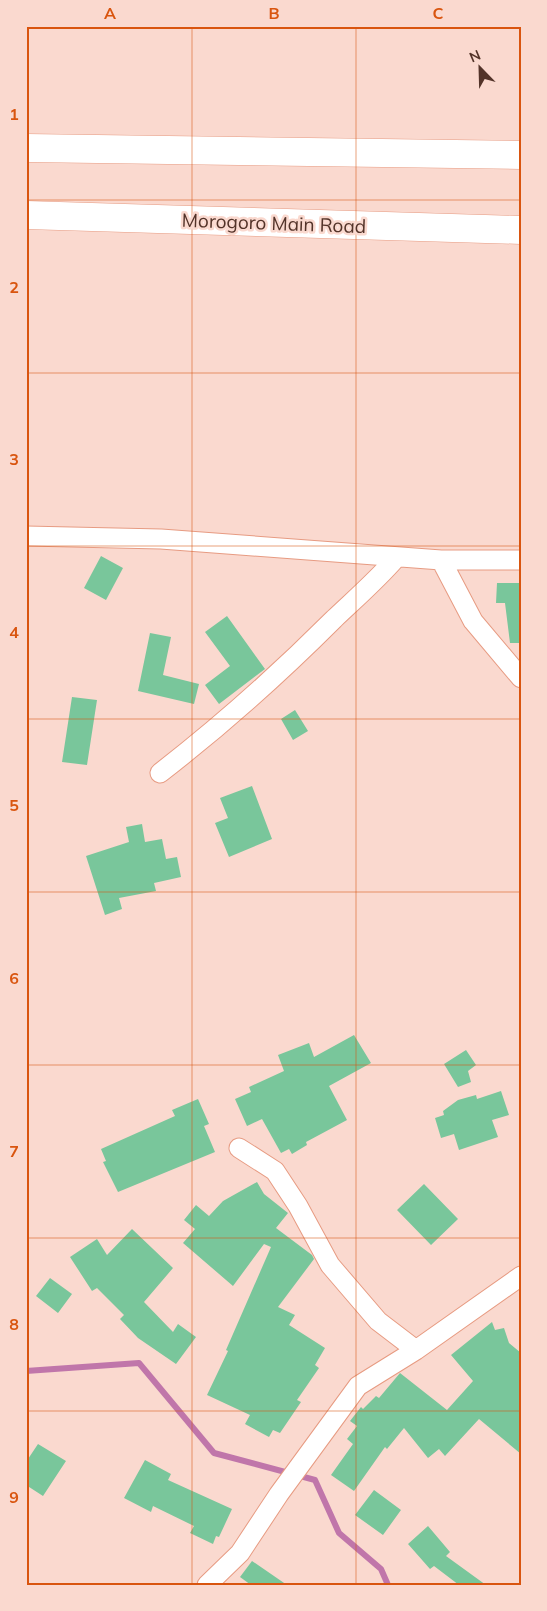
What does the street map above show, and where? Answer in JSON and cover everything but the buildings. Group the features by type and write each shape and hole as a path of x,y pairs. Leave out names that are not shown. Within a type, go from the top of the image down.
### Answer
{"highway":[{"path":"26,148 521,155"},
{"name":"Morogoro Main Road","path":"26,215 521,230"}],"street":[{"path":"26,536 170,540 396,558 521,560"},
{"path":"160,773 218,729 274,678 377,579 396,558"},
{"path":"442,560 473,621 521,678"},
{"path":"239,1148 276,1170 330,1265 378,1321 416,1350"},
{"path":"207,1585 240,1553 279,1494 358,1386 416,1350 521,1276"}],"waterway":[{"path":"26,1371 139,1363 214,1453 315,1480 339,1533 381,1569 388,1585"}]}
